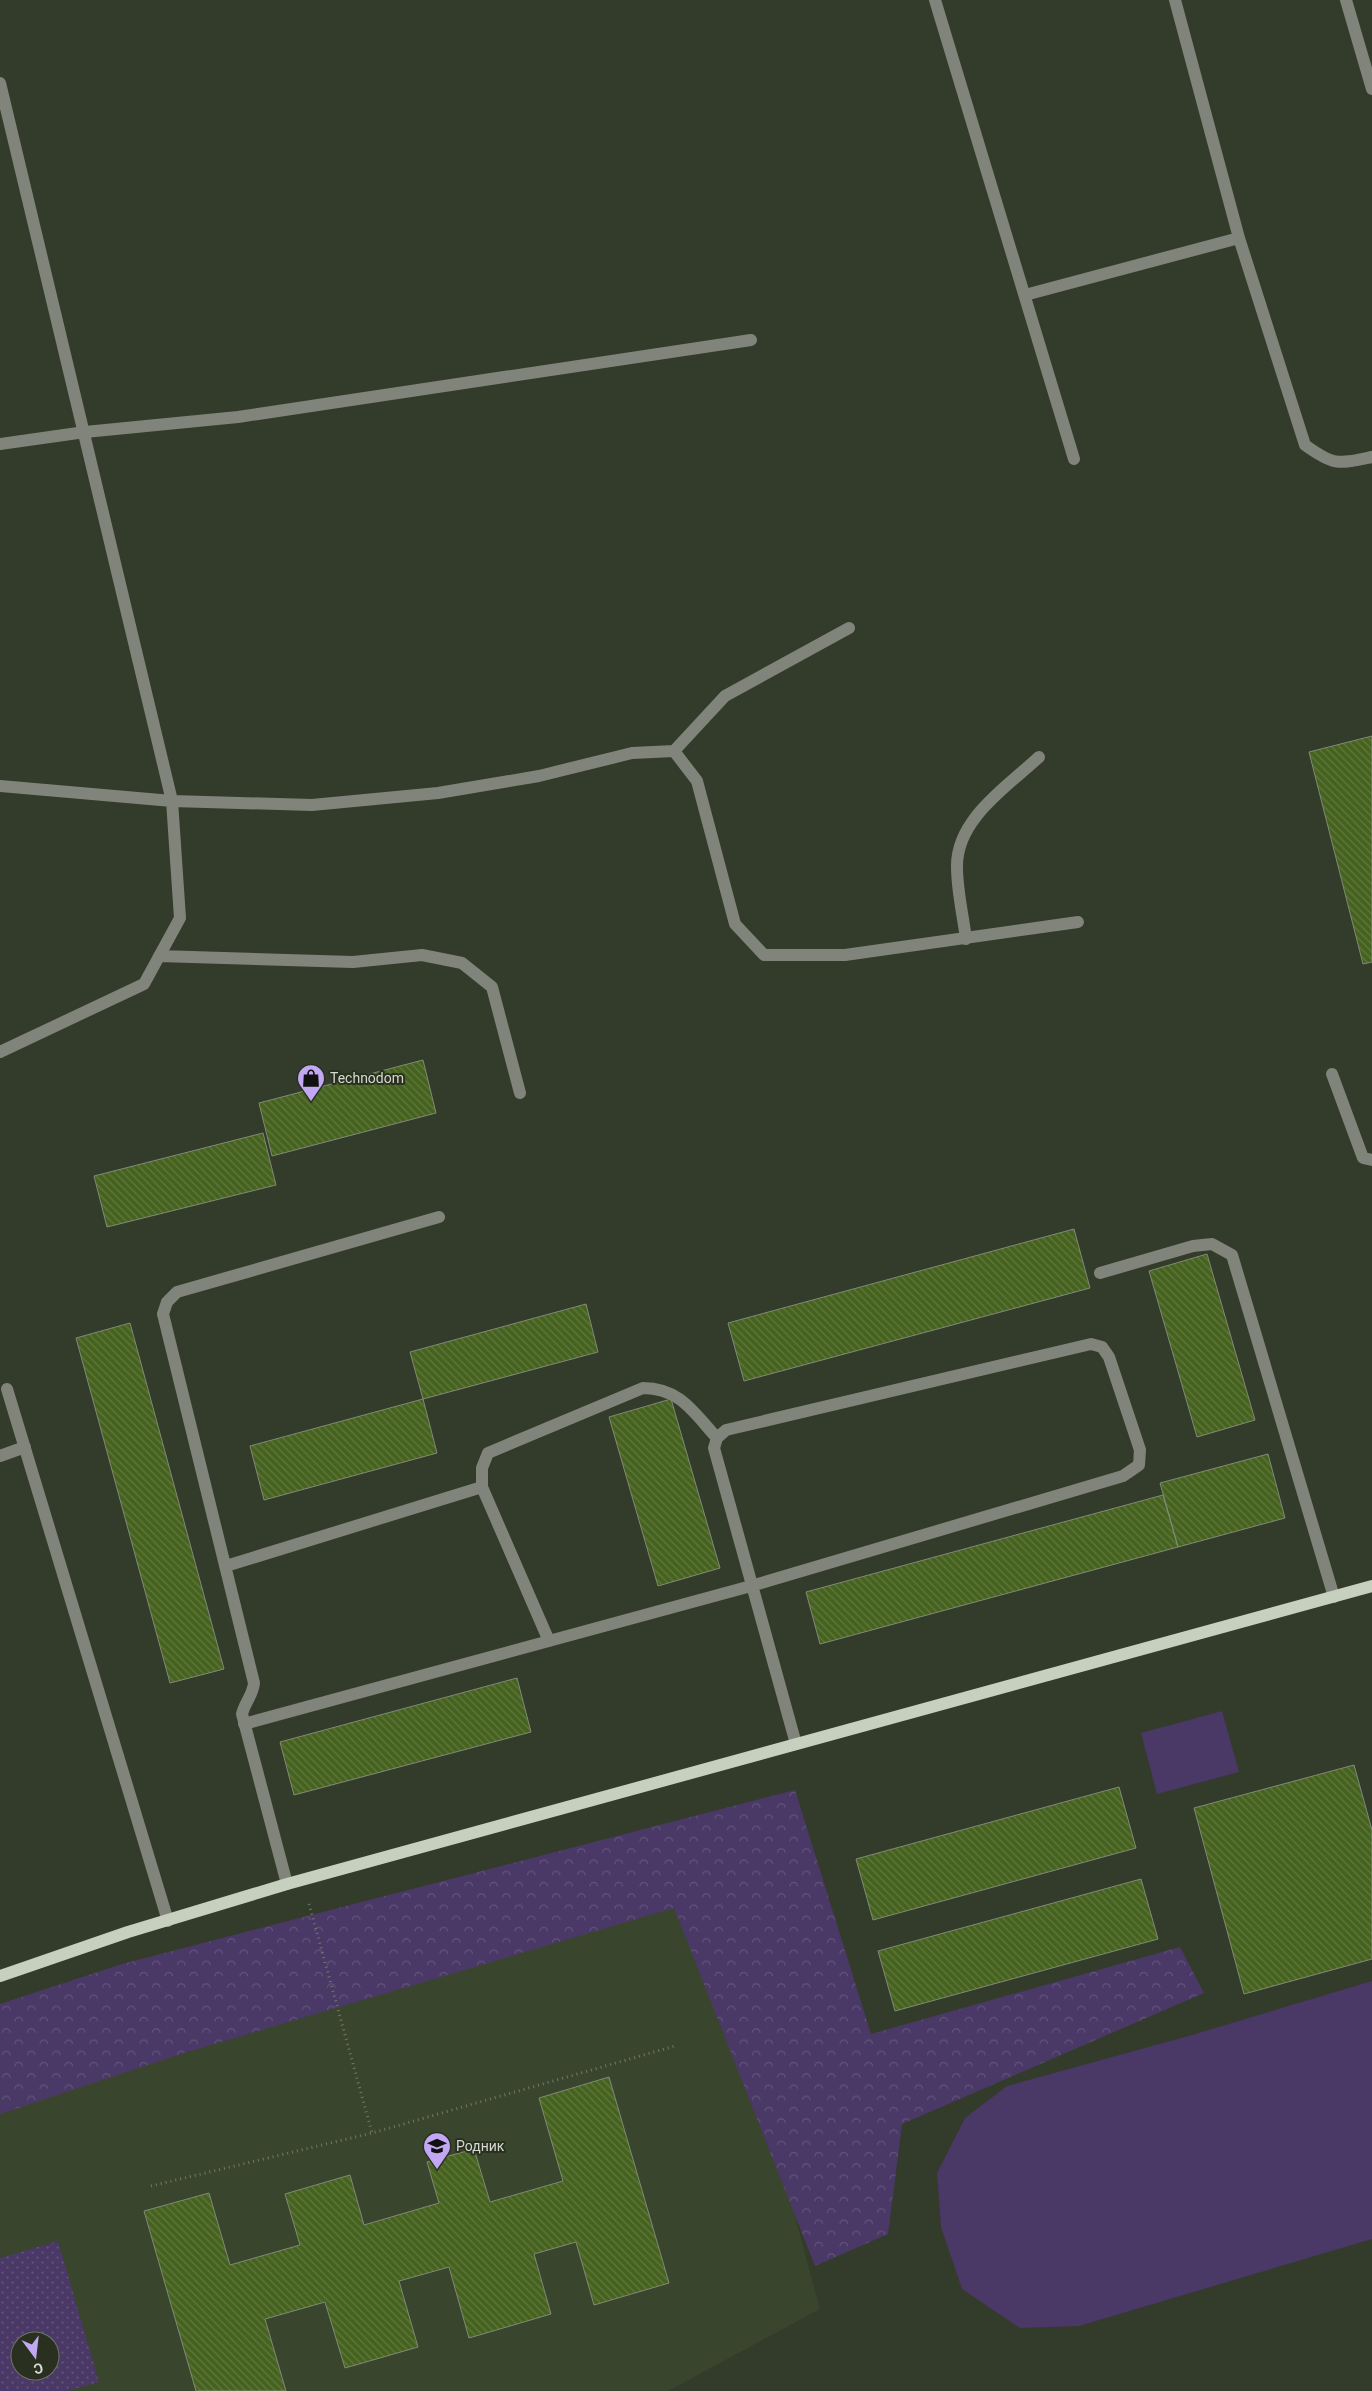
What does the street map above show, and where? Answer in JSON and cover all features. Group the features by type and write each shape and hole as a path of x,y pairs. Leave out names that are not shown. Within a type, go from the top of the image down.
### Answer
{"main road":[{"path":"0,1976 128,1932 303,1879 1372,1586"}],"street":[{"path":"936,0 1074,459"},
{"path":"1175,0 1239,238 1305,445 1326,459 1342,463 1372,457"},
{"path":"1346,0 1372,89"},
{"path":"0,82 172,801 180,918 144,984 0,1052"},
{"path":"1025,295 1239,238"},
{"path":"0,444 85,432 238,417 751,340"},
{"path":"0,786 172,801 312,805 438,793 539,776 632,753 674,751 725,696 849,628"},
{"path":"674,751 697,780 735,924 764,955 845,955 1078,922"},
{"path":"966,939 957,866 962,842 977,814 1039,757"},
{"path":"159,956 353,962 422,955 462,963 492,987 520,1093"},
{"path":"1332,1074 1363,1158 1372,1160"},
{"path":"287,1884 242,1714 245,1704 253,1694 254,1683 163,1314 168,1302 177,1292 439,1216"},
{"path":"1100,1273 1193,1246 1212,1244 1232,1255 1334,1597"},
{"path":"244,1724 751,1586 1123,1476 1139,1465 1140,1450 1109,1357 1102,1347 1091,1344 726,1430 717,1438 714,1448 751,1586 796,1744"},
{"path":"549,1641 482,1487 482,1468 488,1453 643,1388 658,1388 672,1394 687,1404 717,1438"},
{"path":"7,1389 168,1921"},
{"path":"0,1456 25,1447"},
{"path":"226,1566 482,1487"}],"path":[{"path":"303,1879 372,2133"},
{"path":"151,2186 372,2133 675,2046"}],"shaded area":[{"name":"Родник","path":"696,1847 820,2309 668,2391 0,2391 0,2051"}],"green space":[{"path":"1222,1711 1239,1772 1157,1794 1141,1733"},
{"path":"795,1790 871,2034 1180,1947 1204,1993 902,2124 888,2234 815,2266 674,1908 184,2053 0,2114 0,2004 122,1964"},
{"path":"1372,1981 1372,2239 1079,2326 1020,2328 962,2289 941,2227 937,2173 965,2118 1007,2086 1192,2035"},
{"path":"58,2241 99,2382 67,2391 0,2391 0,2258"}],"building":[{"path":"1372,736 1372,962 1363,964 1309,752"},
{"path":"423,1060 436,1113 272,1156 259,1103"},
{"path":"263,1133 276,1185 107,1227 94,1176"},
{"path":"1074,1229 1090,1288 744,1381 728,1323"},
{"path":"1207,1254 1255,1420 1197,1437 1149,1271"},
{"path":"586,1304 598,1352 423,1399 410,1352"},
{"path":"130,1323 224,1669 170,1683 76,1338"},
{"path":"423,1399 437,1453 264,1500 250,1446"},
{"path":"671,1399 720,1568 658,1586 609,1417"},
{"path":"1268,1454 1285,1518 1178,1547 1160,1483"},
{"path":"1163,1495 1178,1547 820,1644 806,1592"},
{"path":"517,1678 531,1732 294,1795 280,1742"},
{"path":"1354,1765 1372,1830 1372,1959 1244,1994 1194,1808"},
{"path":"1119,1787 1136,1848 873,1920 856,1859"},
{"path":"1141,1879 1158,1939 895,2011 878,1951"},
{"name":"Родник","path":"609,2077 669,2283 594,2305 576,2242 534,2254 551,2314 469,2338 449,2267 399,2281 418,2347 345,2368 325,2302 265,2319 286,2391 196,2391 144,2211 209,2193 230,2265 300,2245 285,2194 350,2175 364,2225 439,2203 427,2162 474,2149 490,2202 563,2181 539,2098"}],"place":[{"name":"Technodom","path":"311,1102"},
{"name":"Родник","path":"437,2170"}]}
